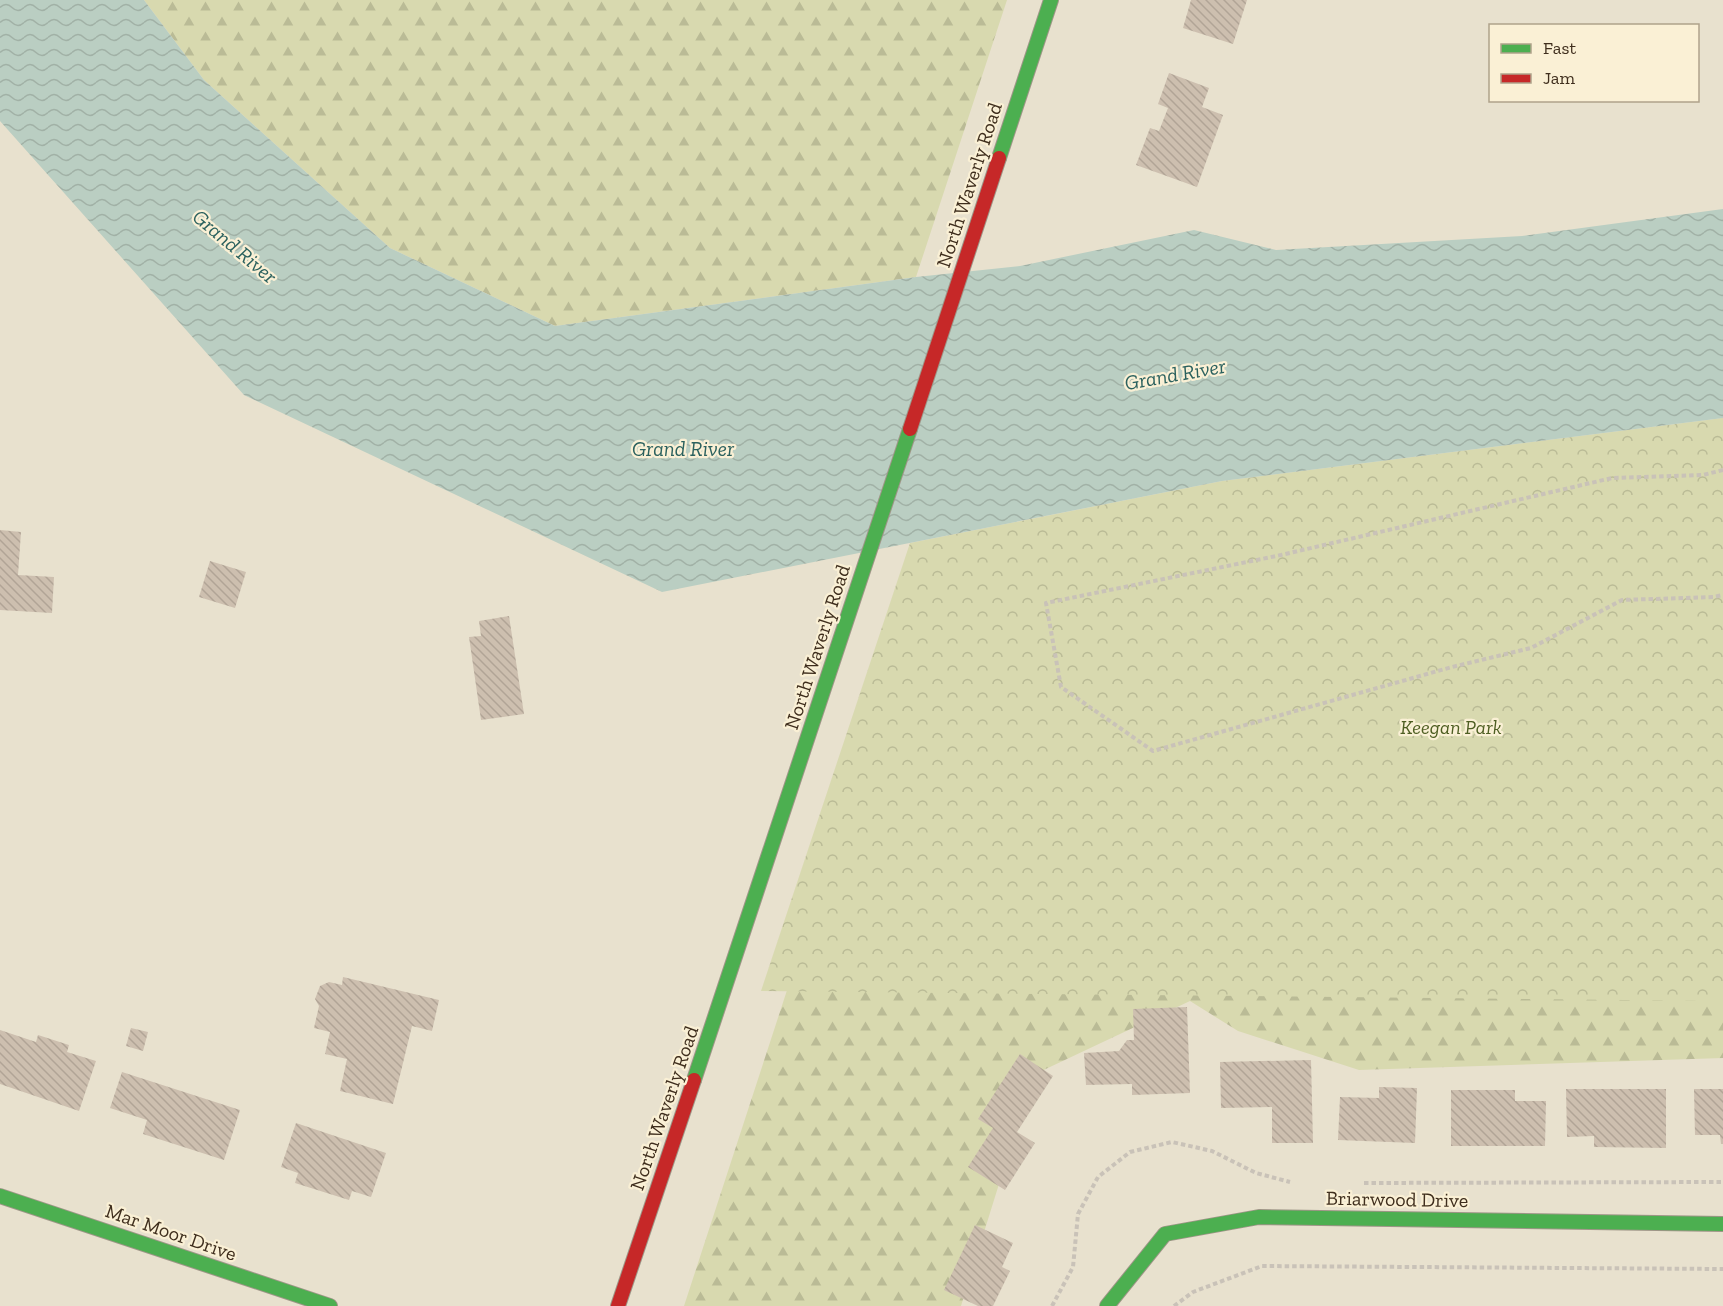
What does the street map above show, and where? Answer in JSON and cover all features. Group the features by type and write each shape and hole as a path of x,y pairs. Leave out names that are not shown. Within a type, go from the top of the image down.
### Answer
{"main road":[{"name":"North Waverly Road","path":"618,1306 841,640 970,240 1051,0"},
{"name":"Mar Moor Drive","path":"0,1196 330,1306"},
{"name":"Briarwood Drive","path":"1107,1306 1165,1234 1259,1217 1723,1224"}],"path":[{"path":"1723,470 1703,475 1612,478 1281,555 1046,603 1061,687 1153,751 1406,680 1531,648 1622,600 1723,595"},
{"path":"1174,1306 1193,1292 1262,1266 1723,1269"}],"green space":[{"path":"144,0 1007,0 916,277 555,326 390,248 204,80"},
{"name":"Keegan Park","path":"1723,418 1723,1058 1359,1070 1238,1031 1190,1001 1033,1075 961,1306 684,1306 927,561"},
{"name":"Keegan Park","path":"1723,418 1723,1001 761,991 910,543 1222,481"}],"water":[{"name":"Grand River","path":"0,0 144,0 204,80 390,248 555,326 916,277 1020,266 1194,230 1276,250 1522,236 1723,209 1723,418 1222,481 662,592 244,395 0,121"}],"building":[{"path":"1191,0 1247,0 1233,44 1183,28"},
{"path":"1169,73 1209,88 1202,107 1223,115 1197,187 1136,165 1150,128 1159,131 1168,108 1158,104"},
{"path":"0,530 21,532 18,575 54,577 52,613 0,610"},
{"path":"210,561 246,572 235,608 199,597"},
{"path":"509,616 524,714 481,720 469,637 481,636 479,621"},
{"path":"343,977 439,1000 432,1031 412,1026 393,1104 340,1091 347,1059 325,1054 330,1032 314,1028 319,1006 315,999 320,986 329,982 342,985"},
{"path":"1187,1007 1190,1093 1132,1095 1132,1084 1086,1085 1084,1053 1119,1051 1127,1040 1134,1040 1133,1009"},
{"path":"131,1028 148,1032 143,1051 126,1046"},
{"path":"0,1030 36,1042 38,1035 69,1045 67,1052 96,1061 79,1111 0,1084"},
{"path":"1020,1054 1053,1076 1017,1132 1035,1143 1005,1190 968,1167 993,1128 978,1119"},
{"path":"1311,1060 1313,1143 1272,1143 1272,1107 1221,1108 1220,1062"},
{"path":"122,1072 240,1110 224,1160 143,1134 147,1120 110,1108"},
{"path":"1379,1087 1417,1088 1415,1143 1338,1140 1340,1097 1379,1098"},
{"path":"1566,1089 1666,1089 1666,1148 1594,1147 1594,1136 1567,1137"},
{"path":"1694,1089 1723,1089 1723,1144 1721,1144 1720,1135 1695,1135"},
{"path":"1451,1090 1515,1090 1515,1101 1546,1101 1545,1146 1451,1146"},
{"path":"296,1123 386,1153 371,1197 352,1191 349,1200 295,1183 298,1173 281,1167"},
{"path":"975,1225 1013,1243 1002,1267 1010,1271 993,1306 978,1306 944,1290"}],"traffic: fast":[{"path":"999,158 1051,0"},
{"path":"694,1080 910,429"},
{"path":"0,1196 330,1306"},
{"path":"1107,1306 1165,1234 1259,1217 1723,1224"}],"traffic: jam":[{"path":"910,429 999,158"},
{"path":"618,1306 694,1080"}]}
